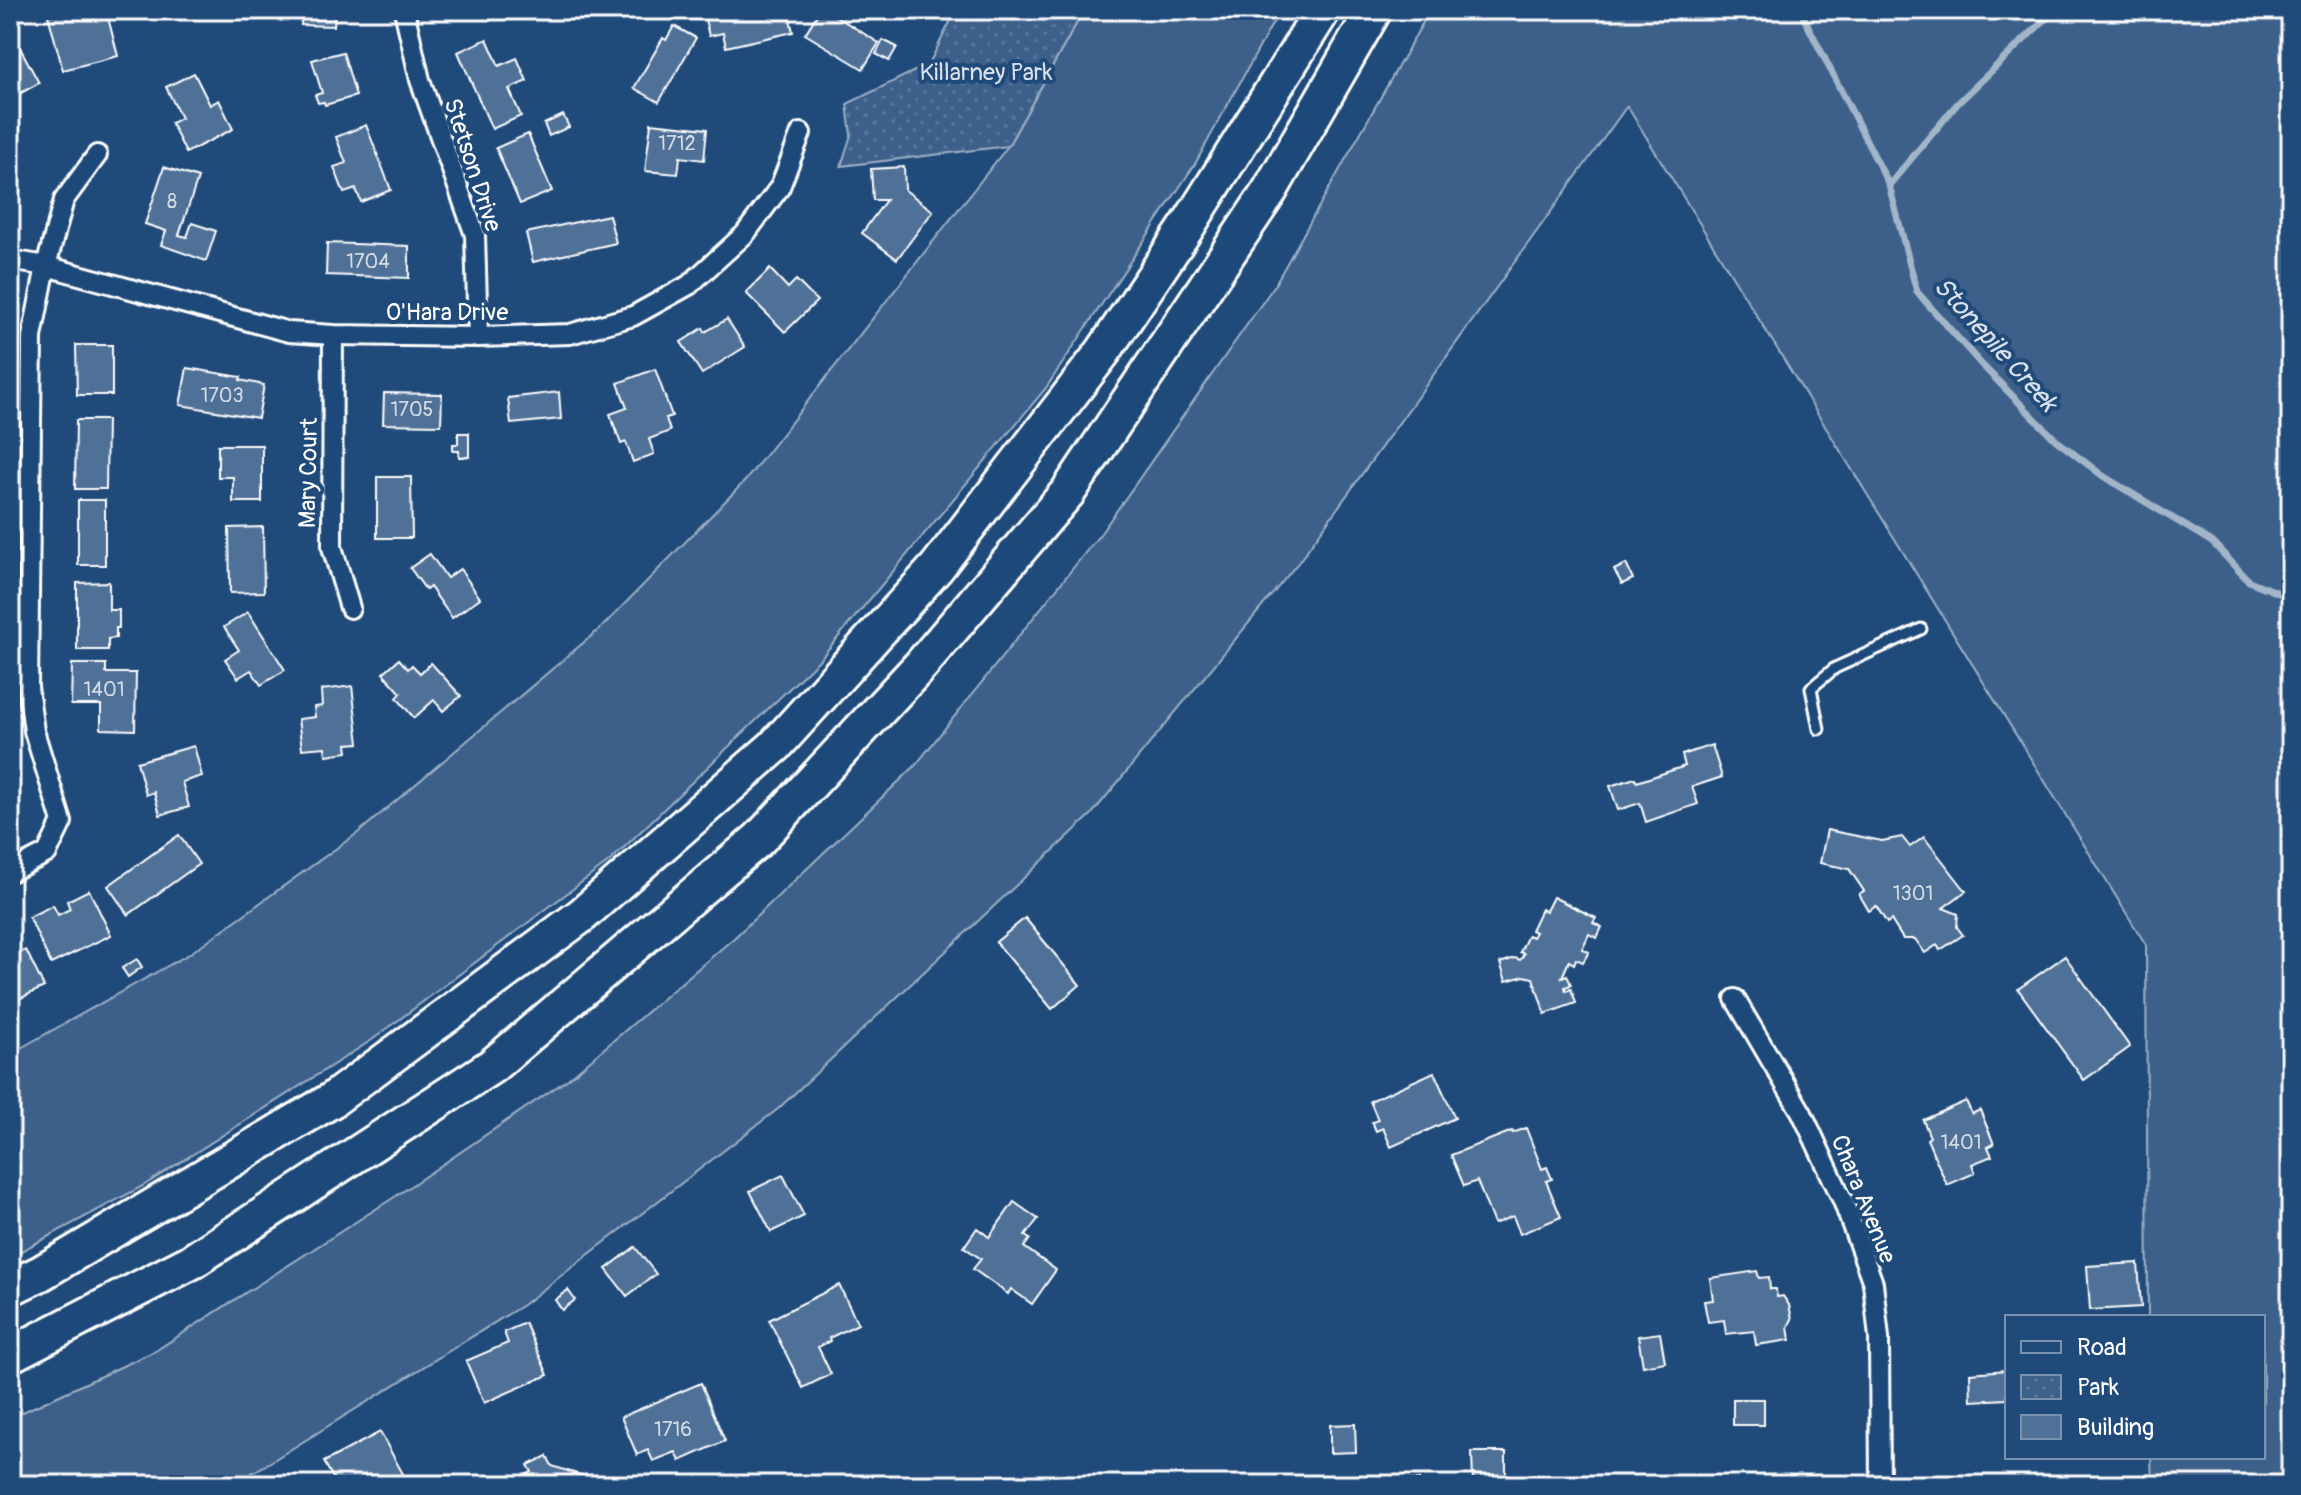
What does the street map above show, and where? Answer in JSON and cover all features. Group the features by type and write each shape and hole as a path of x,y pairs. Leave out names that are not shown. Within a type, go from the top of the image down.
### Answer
{"highway":[{"path":"1187,227 1304,10"},
{"path":"10,1288 41,1273 332,1100 582,915 775,746 937,567 1103,352 1187,227 1323,10"},
{"path":"10,1355 191,1262 492,1066 759,839 921,665 1068,492 1269,192 1374,10"}],"street":[{"name":"Stetson Drive","path":"404,10 420,80 475,235 478,337"},
{"name":"O'Hara Drive","path":"10,260 46,266 289,332 478,337 570,334 633,316 689,285 745,234 780,187 801,133"},
{"path":"10,872 47,853 62,822 34,731 28,687 32,337 46,266 64,200 97,155"},
{"name":"Mary Court","path":"333,335 332,547 350,608"},
{"name":"Chara Avenue","path":"1735,999 1802,1113 1843,1201 1873,1283 1879,1338 1880,1485"}],"lane":[{"path":"1819,729 1811,688 1835,668 1921,629"}],"green space":[{"name":"Killarney Park","path":"956,10 1084,10 1008,146 841,166 851,135 847,104 929,64"},
{"path":"1084,10 1280,10 1195,164 1046,388 820,659 610,861 372,1040 143,1186 10,1257 10,1054 189,954 359,832 602,627 745,481 1008,146"},
{"path":"1430,10 2291,10 2291,1485 2152,1485 2151,1459 2265,1459 2265,1315 2148,1315 2146,945 1627,106 1298,563 1091,815 778,1109 523,1305 230,1485 10,1485 10,1418 155,1351 396,1196 568,1079 734,938 914,767 1101,533 1274,286"}],"building":[{"path":"67,10 106,10 118,56 63,70 48,15"},
{"path":"302,10 335,10 334,26 301,25"},
{"path":"452,10 486,10 487,16 452,18"},
{"path":"746,10 788,10 793,32 726,47 723,33 709,36 705,19"},
{"path":"820,10 826,10 879,43 863,69 805,34"},
{"path":"674,26 696,38 659,102 634,88 663,38 666,40"},
{"path":"487,39 499,66 517,58 527,81 509,89 521,116 492,129 458,52"},
{"path":"883,40 897,47 889,61 876,54"},
{"path":"18,44 39,83 10,99 10,48"},
{"path":"343,52 356,96 325,105 324,102 318,103 315,95 322,93 312,60"},
{"path":"194,73 210,105 219,100 233,129 186,153 171,123 181,118 166,87"},
{"path":"563,115 569,127 549,136 544,124"},
{"path":"651,123 707,129 704,160 680,157 678,174 645,171"},
{"path":"366,125 391,190 361,202 356,189 344,193 334,167 346,163 336,137"},
{"path":"528,134 552,191 520,204 496,148"},
{"path":"164,167 198,178 179,235 187,237 192,223 216,231 206,261 161,245 166,231 145,224"},
{"path":"904,167 905,190 933,211 897,259 862,233 886,200 873,200 871,169"},
{"path":"609,215 616,243 533,262 526,233"},
{"path":"327,243 409,246 409,278 326,275"},
{"path":"770,269 788,288 796,280 817,301 785,332 746,293"},
{"path":"727,319 745,347 702,374 681,342 703,328 705,332"},
{"path":"76,345 112,345 112,395 77,395"},
{"path":"187,368 241,377 240,380 264,385 258,418 180,405"},
{"path":"655,369 672,416 666,418 670,431 649,439 654,454 633,462 626,442 621,444 610,414 627,408 618,383"},
{"path":"559,392 561,419 511,424 508,398"},
{"path":"384,393 442,394 441,425 383,424"},
{"path":"76,420 107,420 106,489 75,489"},
{"path":"458,433 469,433 469,457 459,457 459,451 453,451 453,444 458,444"},
{"path":"218,445 262,445 262,502 233,502 233,477 218,477"},
{"path":"377,477 411,477 412,538 377,538"},
{"path":"78,500 105,500 105,565 78,565"},
{"path":"263,527 264,592 230,593 229,528"},
{"path":"430,554 447,578 460,569 480,598 452,618 430,587 426,590 410,568"},
{"path":"1626,564 1633,579 1622,584 1614,570"},
{"path":"109,582 109,610 119,610 116,638 108,639 108,650 77,650 77,583"},
{"path":"248,612 285,670 261,685 251,670 238,678 225,659 239,650 224,627"},
{"path":"399,659 408,669 412,665 420,673 431,663 461,696 443,711 434,700 414,718 397,698 401,693 383,673"},
{"path":"72,664 106,664 106,673 136,673 135,730 101,729 101,705 71,705"},
{"path":"352,686 359,743 347,744 348,752 326,755 325,747 302,749 298,719 315,717 314,707 322,706 321,690"},
{"path":"1712,745 1722,777 1692,787 1698,804 1646,822 1640,803 1618,810 1610,786 1635,778 1637,782 1685,766 1682,755"},
{"path":"194,746 202,776 182,782 189,807 160,815 154,792 146,795 137,762"},
{"path":"1827,830 1882,841 1902,837 1910,847 1924,837 1966,891 1943,908 1958,914 1957,927 1963,935 1940,950 1937,945 1925,953 1915,939 1903,939 1891,920 1887,923 1876,906 1869,911 1859,894 1864,891 1849,869 1820,863"},
{"path":"179,835 199,864 128,915 108,886"},
{"path":"89,890 111,935 51,964 29,917 53,905 58,915 70,909 67,901"},
{"path":"1553,897 1596,918 1593,923 1602,927 1597,938 1589,934 1582,949 1589,952 1583,962 1576,959 1574,964 1569,961 1562,977 1567,975 1571,985 1565,987 1566,991 1571,989 1576,1003 1545,1014 1533,978 1524,976 1506,981 1500,963 1515,958 1520,960 1524,954 1520,952 1528,935 1532,937 1535,932 1531,930 1541,909 1546,911"},
{"path":"1025,918 1080,985 1052,1009 996,942"},
{"path":"10,947 14,955 26,950 44,987 15,1001 10,990"},
{"path":"2065,956 2130,1047 2084,1080 2018,989"},
{"path":"137,959 142,967 128,977 122,968"},
{"path":"1434,1072 1455,1118 1391,1147 1383,1128 1376,1131 1372,1122 1378,1120 1370,1101"},
{"path":"1966,1101 1972,1114 1980,1110 1994,1144 1988,1147 1992,1156 1972,1164 1975,1173 1947,1185 1927,1139 1930,1137 1923,1120"},
{"path":"1526,1128 1542,1169 1547,1167 1552,1179 1546,1181 1561,1217 1520,1234 1513,1216 1494,1224 1477,1181 1464,1186 1451,1155"},
{"path":"783,1175 804,1216 771,1232 750,1191"},
{"path":"1014,1202 1038,1219 1025,1236 1030,1239 1024,1247 1056,1270 1032,1304 1011,1289 1008,1294 973,1269 981,1259 964,1247 977,1228 989,1237"},
{"path":"635,1247 656,1274 627,1296 606,1269"},
{"path":"2138,1263 2141,1307 2090,1310 2087,1266"},
{"path":"1757,1271 1759,1278 1769,1277 1770,1289 1776,1289 1777,1297 1783,1296 1789,1305 1792,1319 1788,1327 1790,1340 1756,1345 1754,1331 1726,1334 1724,1320 1708,1322 1704,1301 1713,1300 1710,1278"},
{"path":"839,1285 858,1324 818,1347 831,1374 803,1388 769,1320"},
{"path":"568,1290 575,1300 562,1310 555,1300"},
{"path":"525,1323 548,1375 484,1403 466,1361 508,1343 504,1332"},
{"path":"1660,1333 1665,1362 1643,1366 1638,1336"},
{"path":"2005,1370 2005,1399 1971,1401 1970,1373"},
{"path":"701,1383 725,1441 680,1461 676,1452 653,1461 648,1450 637,1455 621,1417"},
{"path":"1733,1399 1764,1399 1764,1425 1733,1425"},
{"path":"1355,1424 1356,1452 1330,1453 1330,1425"},
{"path":"380,1432 403,1474 381,1485 337,1485 324,1462"},
{"path":"1472,1452 1506,1452 1506,1483 1473,1483"},
{"path":"547,1456 552,1466 599,1481 601,1485 496,1485 532,1472 528,1465"},
{"path":"1508,1476 1551,1476 1551,1485 1508,1485"},
{"path":"1767,1477 1814,1477 1814,1485 1743,1485 1743,1482 1767,1482"},
{"path":"1354,1480 1419,1480 1419,1485 1354,1485"}],"waterway":[{"name":"Stonepile Creek","path":"1800,10 1889,185 1917,292 1981,364 2056,440 2103,476 2212,542 2249,581 2291,598"},
{"path":"1889,185 1958,103 2055,10"}]}
